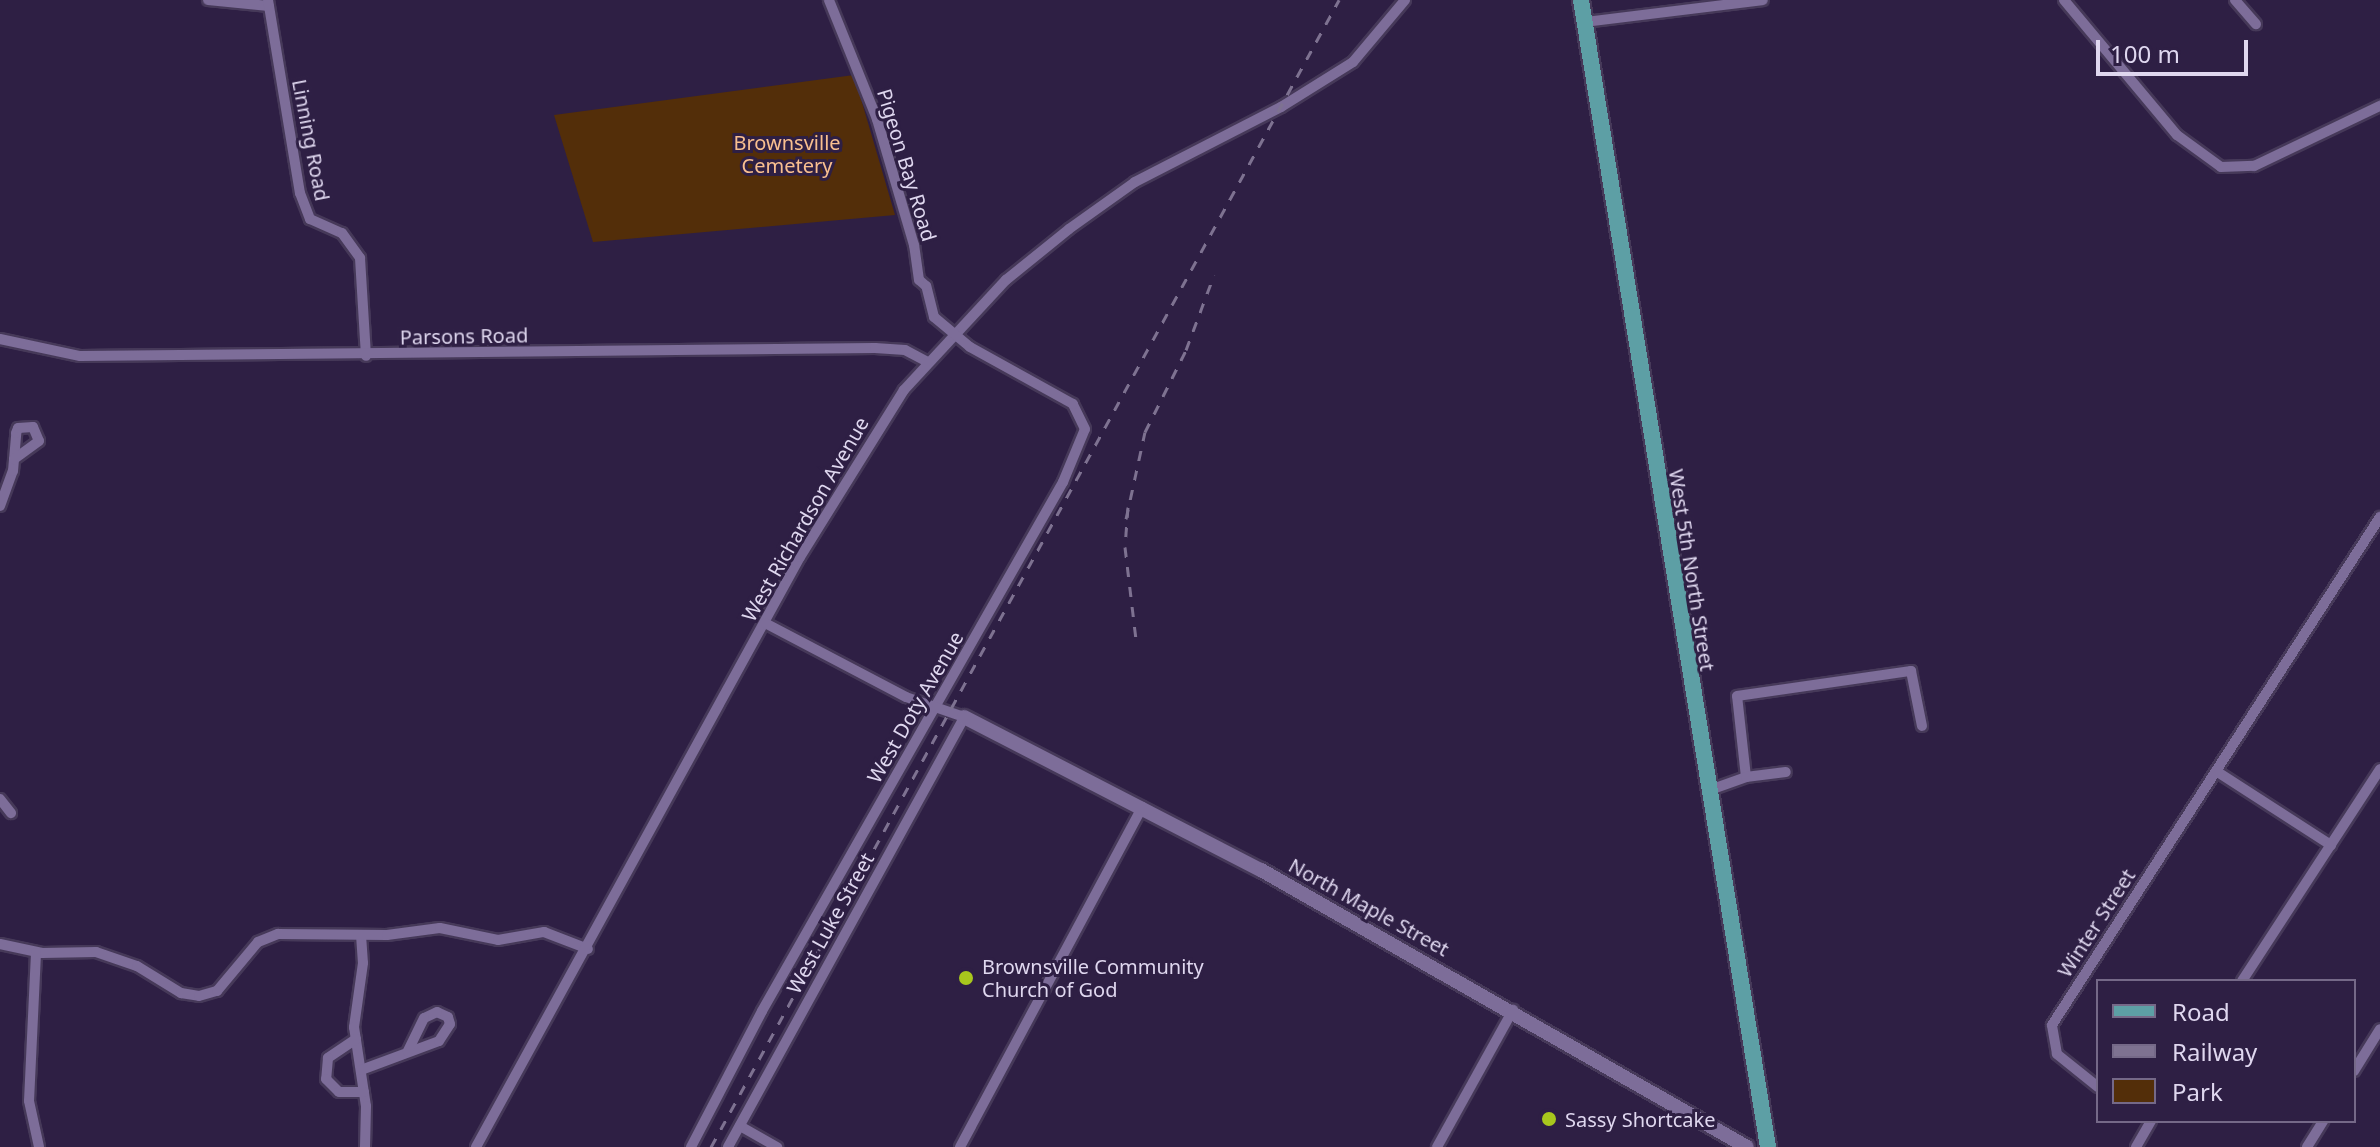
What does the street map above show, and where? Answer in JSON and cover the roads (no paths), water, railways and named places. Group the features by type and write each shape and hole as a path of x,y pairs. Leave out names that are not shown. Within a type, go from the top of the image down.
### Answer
{"main road":[{"name":"West 5th North Street","path":"1581,0 1707,791 1768,1147"}],"street":[{"path":"208,0 268,3"},
{"name":"Pigeon Bay Road","path":"829,0 877,119 914,245 919,280 926,286 934,317 952,335"},
{"name":"West Richardson Avenue","path":"476,1147 855,463 928,362 1006,280 1102,204 1353,62 1405,0"},
{"path":"1585,22 1763,0"},
{"path":"2064,0 2177,135 2220,173 2254,166 2380,106"},
{"path":"2235,0 2256,24"},
{"name":"Linning Road","path":"268,3 305,212 322,227 342,233 364,269 366,356"},
{"name":"West Doty Avenue","path":"691,1147 762,1011 1063,482 1085,429 1073,404 952,335"},
{"name":"Parsons Road","path":"0,339 80,356 366,356 875,348 905,350 928,362"},
{"path":"0,506 14,459"},
{"name":"Winter Street","path":"2096,1085 2057,1054 2052,1025 2380,517"},
{"path":"765,623 936,709 964,717"},
{"path":"1746,777 1737,696 1911,671 1922,726"},
{"name":"North Maple Street","path":"964,717 1142,807 1513,1010 1747,1147"},
{"name":"West Luke Street","path":"728,1147 964,717"},
{"path":"2243,979 2380,769"},
{"path":"2216,771 2331,845"},
{"path":"1707,791 1746,777 1786,772"},
{"path":"0,799 11,813"},
{"path":"960,1147 1142,807"},
{"path":"0,944 36,953 96,952 137,966 181,993 199,996 217,991 258,942 278,934 361,935 440,928 498,940 544,932 588,949"},
{"path":"361,935 356,1039 364,1092 365,1147"},
{"path":"36,953 29,1101 39,1147"},
{"path":"1437,1147 1513,1010"},
{"path":"361,1070 444,1038 448,1017 437,1012 424,1018 408,1051"},
{"path":"2356,1068 2380,1029"},
{"path":"356,1039 328,1058 326,1079 339,1092 364,1092"},
{"path":"2136,1147 2148,1123"},
{"path":"2307,1147 2322,1123"},
{"path":"740,1126 777,1147"}],"railway":[{"path":"711,1147 1339,0"},
{"path":"1126,519 1145,432 1186,350 1214,275"},
{"path":"1128,507 1125,547 1136,639"}],"place":[{"name":"Brownsville Community Church of God","path":"966,978"},
{"name":"Sassy Shortcake","path":"1549,1119"}],"park label":[{"name":"Brownsville Cemetery","path":"787,154"}]}
